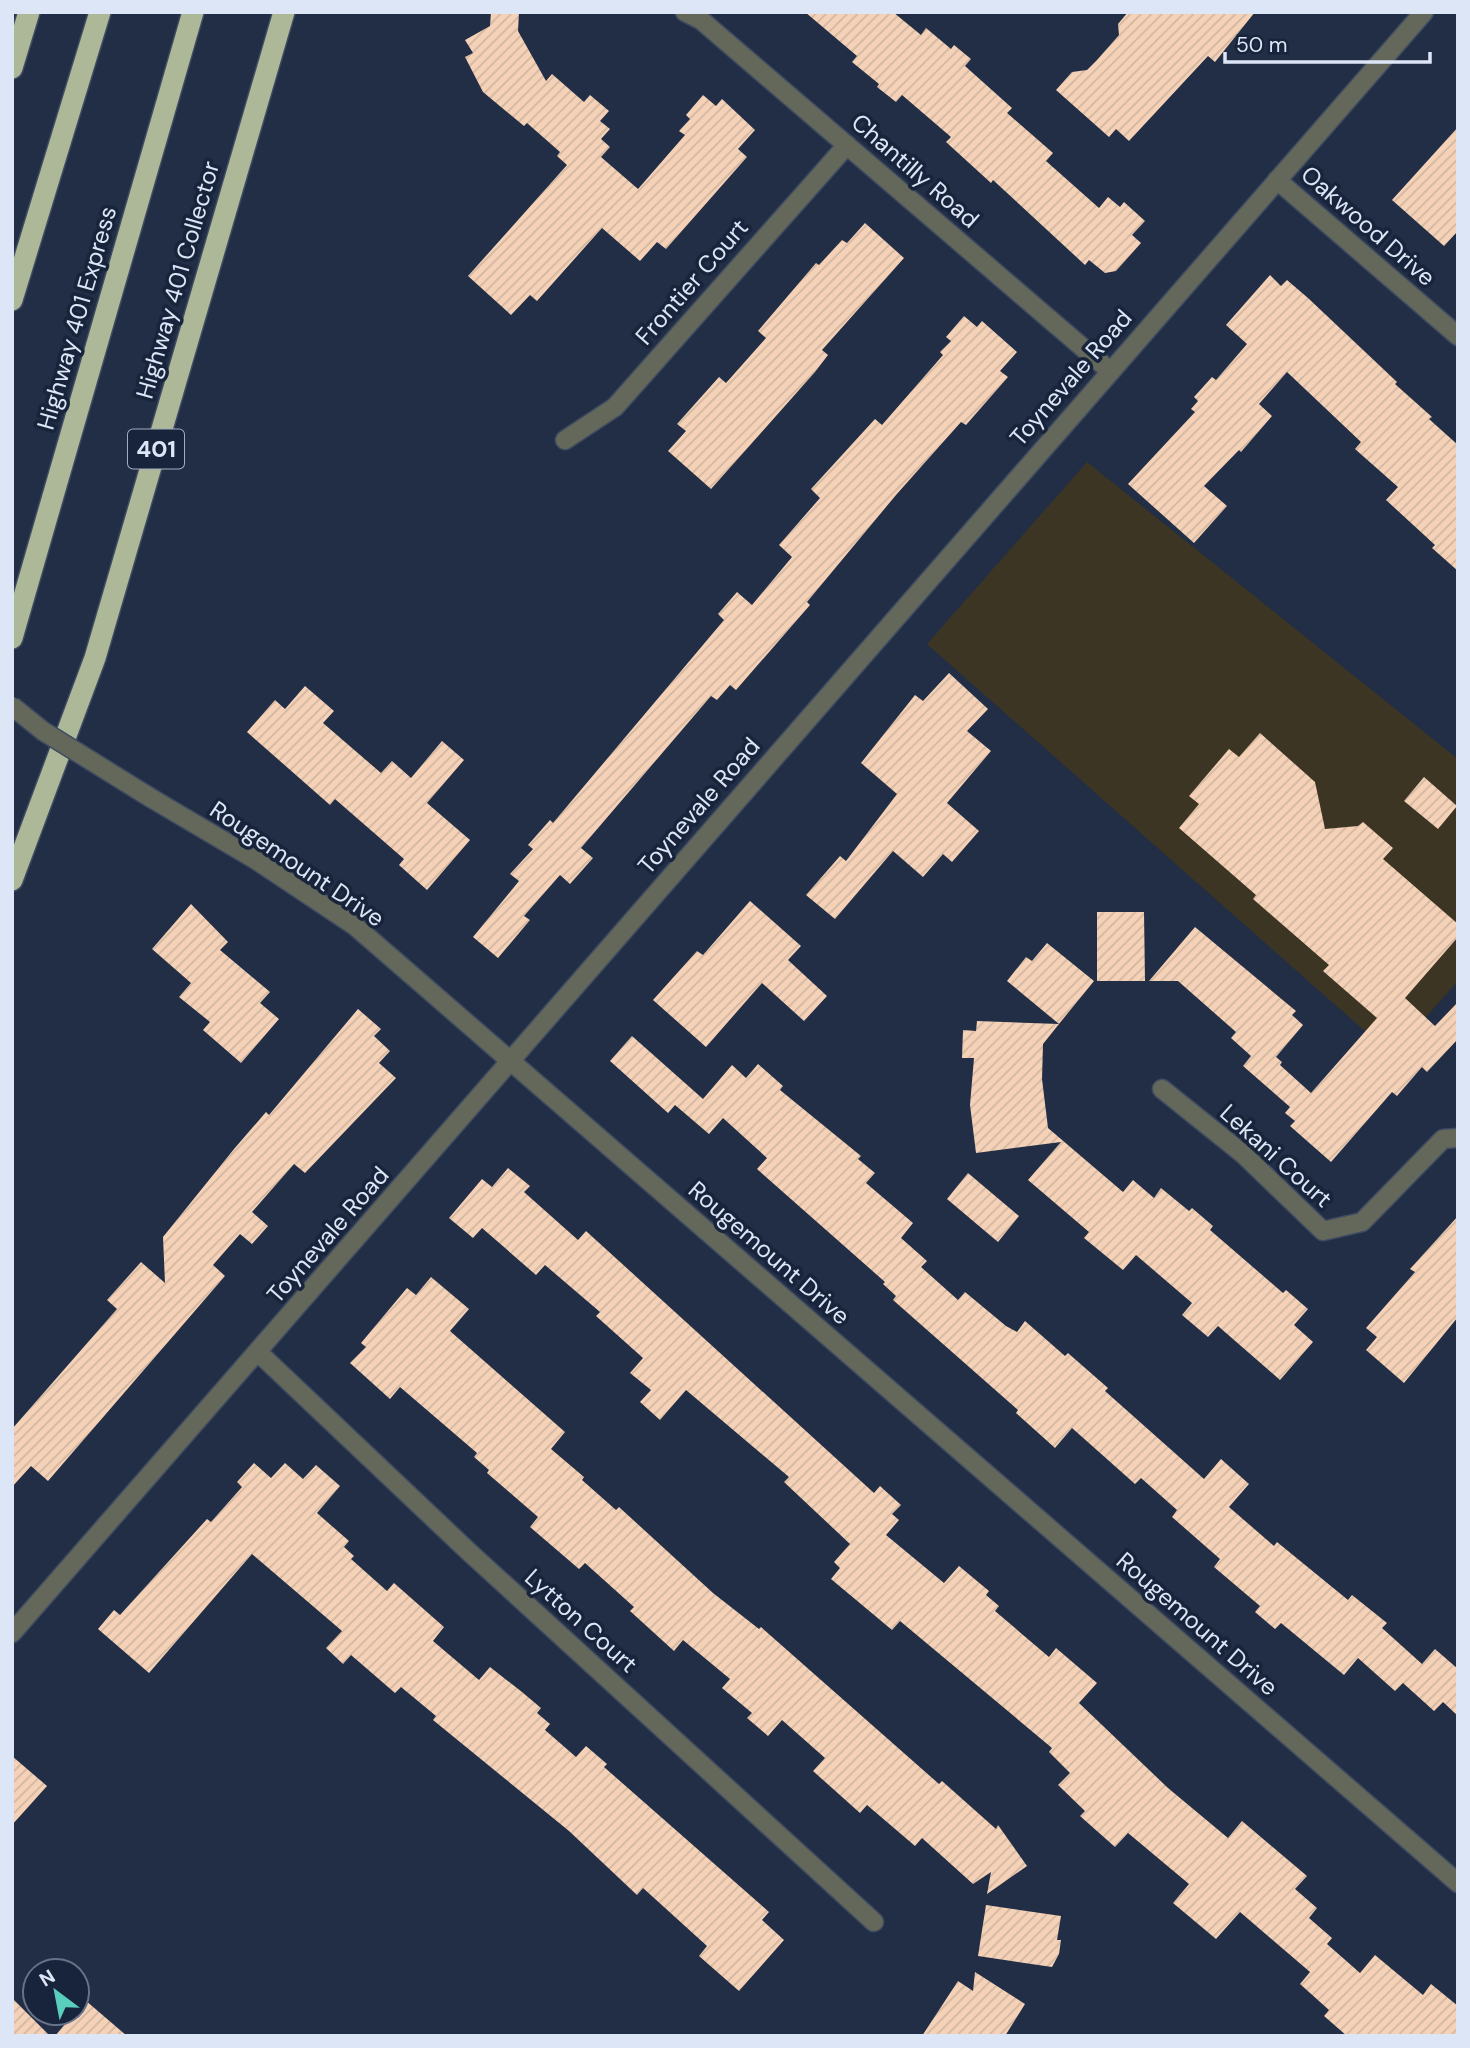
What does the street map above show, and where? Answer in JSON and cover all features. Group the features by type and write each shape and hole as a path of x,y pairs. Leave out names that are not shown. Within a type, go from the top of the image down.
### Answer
{"highway":[{"path":"12,68 29,12"},
{"path":"12,300 100,12"},
{"name":"Highway 401 Express","path":"12,638 193,12"},
{"name":"Highway 401 Collector","path":"12,880 95,658 284,12"}],"street":[{"name":"Chantilly Road","path":"685,12 701,20 1110,372"},
{"name":"Toynevale Road","path":"12,1633 259,1353 1424,12"},
{"name":"Frontier Court","path":"565,440 615,407 847,145"},
{"name":"Oakwood Drive","path":"1277,180 1458,336"},
{"name":"Rougemount Drive","path":"12,706 43,731 256,860 355,926 1458,1883"},
{"name":"Lekani Court","path":"1162,1089 1243,1154 1323,1231 1362,1222 1443,1139 1458,1138"},
{"name":"Lytton Court","path":"259,1353 468,1551 874,1922"}],"shaded area":[{"path":"1087,462 1458,759 1458,981 1392,1055 927,644"}],"building":[{"path":"491,12 519,12 518,31 546,81 552,74 584,102 590,95 609,111 600,121 610,129 601,139 610,147 601,157 638,189 685,135 679,131 690,119 686,115 703,95 716,106 722,99 755,130 738,149 747,157 666,249 657,242 640,261 602,228 537,301 530,295 511,315 468,276 567,165 557,156 560,152 527,123 524,126 483,92 465,57 473,53 465,40 490,26"},
{"path":"805,12 893,12 921,35 926,28 951,49 954,45 971,59 965,66 1012,108 1007,113 1053,153 1046,161 1099,208 1108,197 1120,207 1124,202 1145,221 1132,235 1141,243 1116,271 1105,273 1089,260 1085,265 993,180 991,183 946,142 951,137 902,95 896,102 877,87 879,84 852,62 857,56"},
{"path":"1128,12 1255,12 1215,62 1208,56 1129,141 1116,129 1109,137 1056,90 1072,72 1087,70 1097,60 1119,35 1118,24"},
{"path":"1458,127 1458,231 1444,246 1392,200"},
{"path":"865,223 904,258 822,350 828,355 815,372 711,489 668,451 686,431 677,424 719,377 726,383 766,338 758,331 816,263 819,265 842,240 847,243"},
{"path":"1270,275 1281,286 1287,280 1308,298 1397,382 1395,384 1458,445 1458,571 1432,548 1435,545 1386,500 1398,487 1355,449 1361,442 1287,372 1259,404 1272,416 1241,452 1239,450 1204,486 1227,506 1194,543 1128,484 1195,412 1191,409 1198,401 1194,397 1212,377 1216,380 1247,344 1226,325"},
{"path":"964,316 977,327 982,321 1017,352 1000,371 1008,377 966,425 961,422 896,495 807,602 810,605 736,690 730,685 717,700 711,696 581,848 593,858 570,884 560,875 524,916 530,920 498,958 473,937 519,881 510,874 533,849 528,845 550,820 553,823 724,620 718,614 737,592 752,605 792,557 779,545 820,498 811,489 875,419 882,425 943,355 940,352 951,341 946,337"},
{"path":"949,673 988,709 967,731 991,751 947,803 979,831 952,862 943,854 923,877 893,851 835,919 806,895 840,856 846,861 897,794 861,763 915,695 923,701"},
{"path":"305,686 334,711 323,723 381,773 392,761 411,778 442,741 464,760 427,803 470,840 427,890 399,865 404,859 335,799 330,805 247,732 275,700 285,709"},
{"path":"1260,733 1315,782 1325,829 1358,826 1363,822 1393,848 1383,859 1458,924 1458,937 1405,998 1435,1026 1458,1002 1458,1039 1427,1072 1422,1067 1397,1096 1392,1092 1331,1162 1290,1126 1295,1121 1285,1113 1290,1107 1243,1066 1251,1056 1231,1038 1236,1032 1178,981 1149,981 1195,927 1296,1011 1292,1015 1303,1025 1276,1057 1282,1062 1280,1065 1311,1093 1377,1018 1323,971 1329,965 1253,899 1256,895 1179,828 1199,804 1189,796 1229,749 1239,757"},
{"path":"1424,777 1457,806 1438,829 1404,801"},
{"path":"750,901 801,946 788,960 827,996 804,1021 762,983 706,1047 653,1000 697,951 703,955"},
{"path":"191,904 228,942 220,950 270,992 260,1003 279,1019 241,1063 203,1030 210,1022 179,997 191,983 152,949"},
{"path":"1097,912 1144,912 1145,981 1097,981"},
{"path":"1047,943 1094,981 1059,1024 1007,981 1026,957 1032,961"},
{"path":"358,1009 381,1029 374,1036 390,1051 379,1063 396,1078 305,1173 294,1164 252,1212 268,1226 252,1244 240,1234 213,1265 225,1276 48,1481 31,1466 12,1487 12,1429 117,1309 107,1300 141,1262 165,1283 163,1237 234,1149 266,1112 269,1115"},
{"path":"977,1021 1059,1024 1043,1044 1042,1079 1048,1128 1123,1192 1133,1180 1154,1198 1161,1188 1189,1211 1192,1208 1213,1226 1210,1230 1283,1293 1286,1290 1308,1309 1294,1325 1313,1342 1280,1380 1218,1326 1208,1337 1182,1315 1192,1303 1136,1255 1123,1270 1084,1238 1089,1232 1028,1180 1061,1142 976,1153 970,1105 974,1058 962,1058 963,1030 976,1031"},
{"path":"632,1036 703,1099 732,1065 746,1078 758,1064 783,1086 780,1090 861,1156 858,1159 875,1173 866,1183 913,1223 901,1238 927,1261 921,1267 958,1300 965,1292 1006,1326 1017,1332 1025,1321 1065,1356 1068,1353 1108,1388 1105,1391 1204,1479 1221,1459 1249,1484 1229,1507 1274,1546 1277,1542 1348,1600 1352,1595 1387,1623 1382,1628 1422,1664 1435,1649 1458,1669 1458,1716 1443,1702 1434,1711 1403,1683 1395,1691 1358,1658 1344,1675 1281,1623 1275,1629 1255,1612 1260,1606 1214,1567 1220,1559 1172,1517 1177,1510 1141,1478 1135,1484 1072,1428 1055,1448 1016,1413 1018,1410 893,1300 896,1296 883,1284 885,1282 757,1169 767,1158 723,1118 709,1134 675,1105 668,1113 610,1061"},
{"path":"508,1168 530,1186 524,1192 578,1240 586,1231 874,1493 880,1486 901,1505 892,1514 899,1520 886,1535 944,1583 959,1566 989,1591 986,1595 999,1606 995,1611 1049,1657 1056,1648 1097,1683 1079,1703 1168,1788 1228,1838 1242,1821 1307,1876 1295,1889 1317,1908 1309,1918 1332,1938 1327,1944 1360,1973 1375,1955 1423,1995 1431,1984 1458,2006 1458,2036 1347,2036 1324,2016 1329,2010 1300,1984 1310,1972 1240,1912 1216,1939 1173,1903 1189,1884 1128,1833 1115,1847 1080,1816 1085,1811 1058,1785 1070,1773 1049,1752 1052,1748 900,1621 892,1630 831,1579 840,1568 834,1562 850,1544 784,1482 789,1477 686,1390 660,1420 640,1402 651,1390 630,1373 643,1358 596,1316 600,1312 545,1265 536,1275 482,1228 473,1238 449,1218 482,1179 492,1187"},
{"path":"968,1173 1019,1216 998,1242 947,1199"},
{"path":"1458,1216 1458,1317 1404,1383 1366,1350 1377,1337 1366,1328 1415,1272 1410,1269"},
{"path":"431,1277 469,1309 450,1331 565,1432 551,1449 584,1477 582,1480 616,1510 619,1507 713,1593 759,1629 761,1627 939,1784 942,1781 996,1829 998,1825 1027,1866 987,1894 991,1872 973,1884 922,1838 915,1846 867,1805 860,1813 813,1771 825,1758 782,1720 768,1736 747,1718 752,1713 722,1688 730,1679 683,1640 674,1651 630,1611 634,1607 585,1563 579,1569 530,1527 538,1517 487,1473 489,1470 474,1457 477,1453 400,1387 390,1399 350,1363 366,1347 361,1343 407,1288 416,1295"},
{"path":"254,1463 271,1478 285,1463 303,1479 316,1465 340,1486 317,1513 349,1541 344,1547 354,1556 351,1559 387,1591 394,1583 444,1627 433,1641 479,1680 490,1667 522,1692 541,1708 537,1713 550,1724 545,1730 576,1757 586,1746 607,1764 604,1767 769,1912 762,1920 784,1940 739,1991 699,1956 707,1946 643,1888 637,1895 569,1831 433,1720 436,1716 401,1687 395,1693 351,1655 343,1664 326,1648 342,1631 252,1554 149,1673 98,1629 114,1610 120,1615 207,1519 211,1522 242,1487 237,1482"},
{"path":"12,1756 47,1786 12,1825"},
{"path":"986,1905 1061,1916 1057,1940 1061,1940 1059,1954 1052,1967 978,1956"},
{"path":"975,1972 1025,2004 1005,2036 922,2036 958,1981 973,1991"},
{"path":"12,1998 21,2007 21,2027 41,2027 50,2036 12,2036"},
{"path":"91,2005 127,2036 55,2036 62,2027 91,2027"}]}
